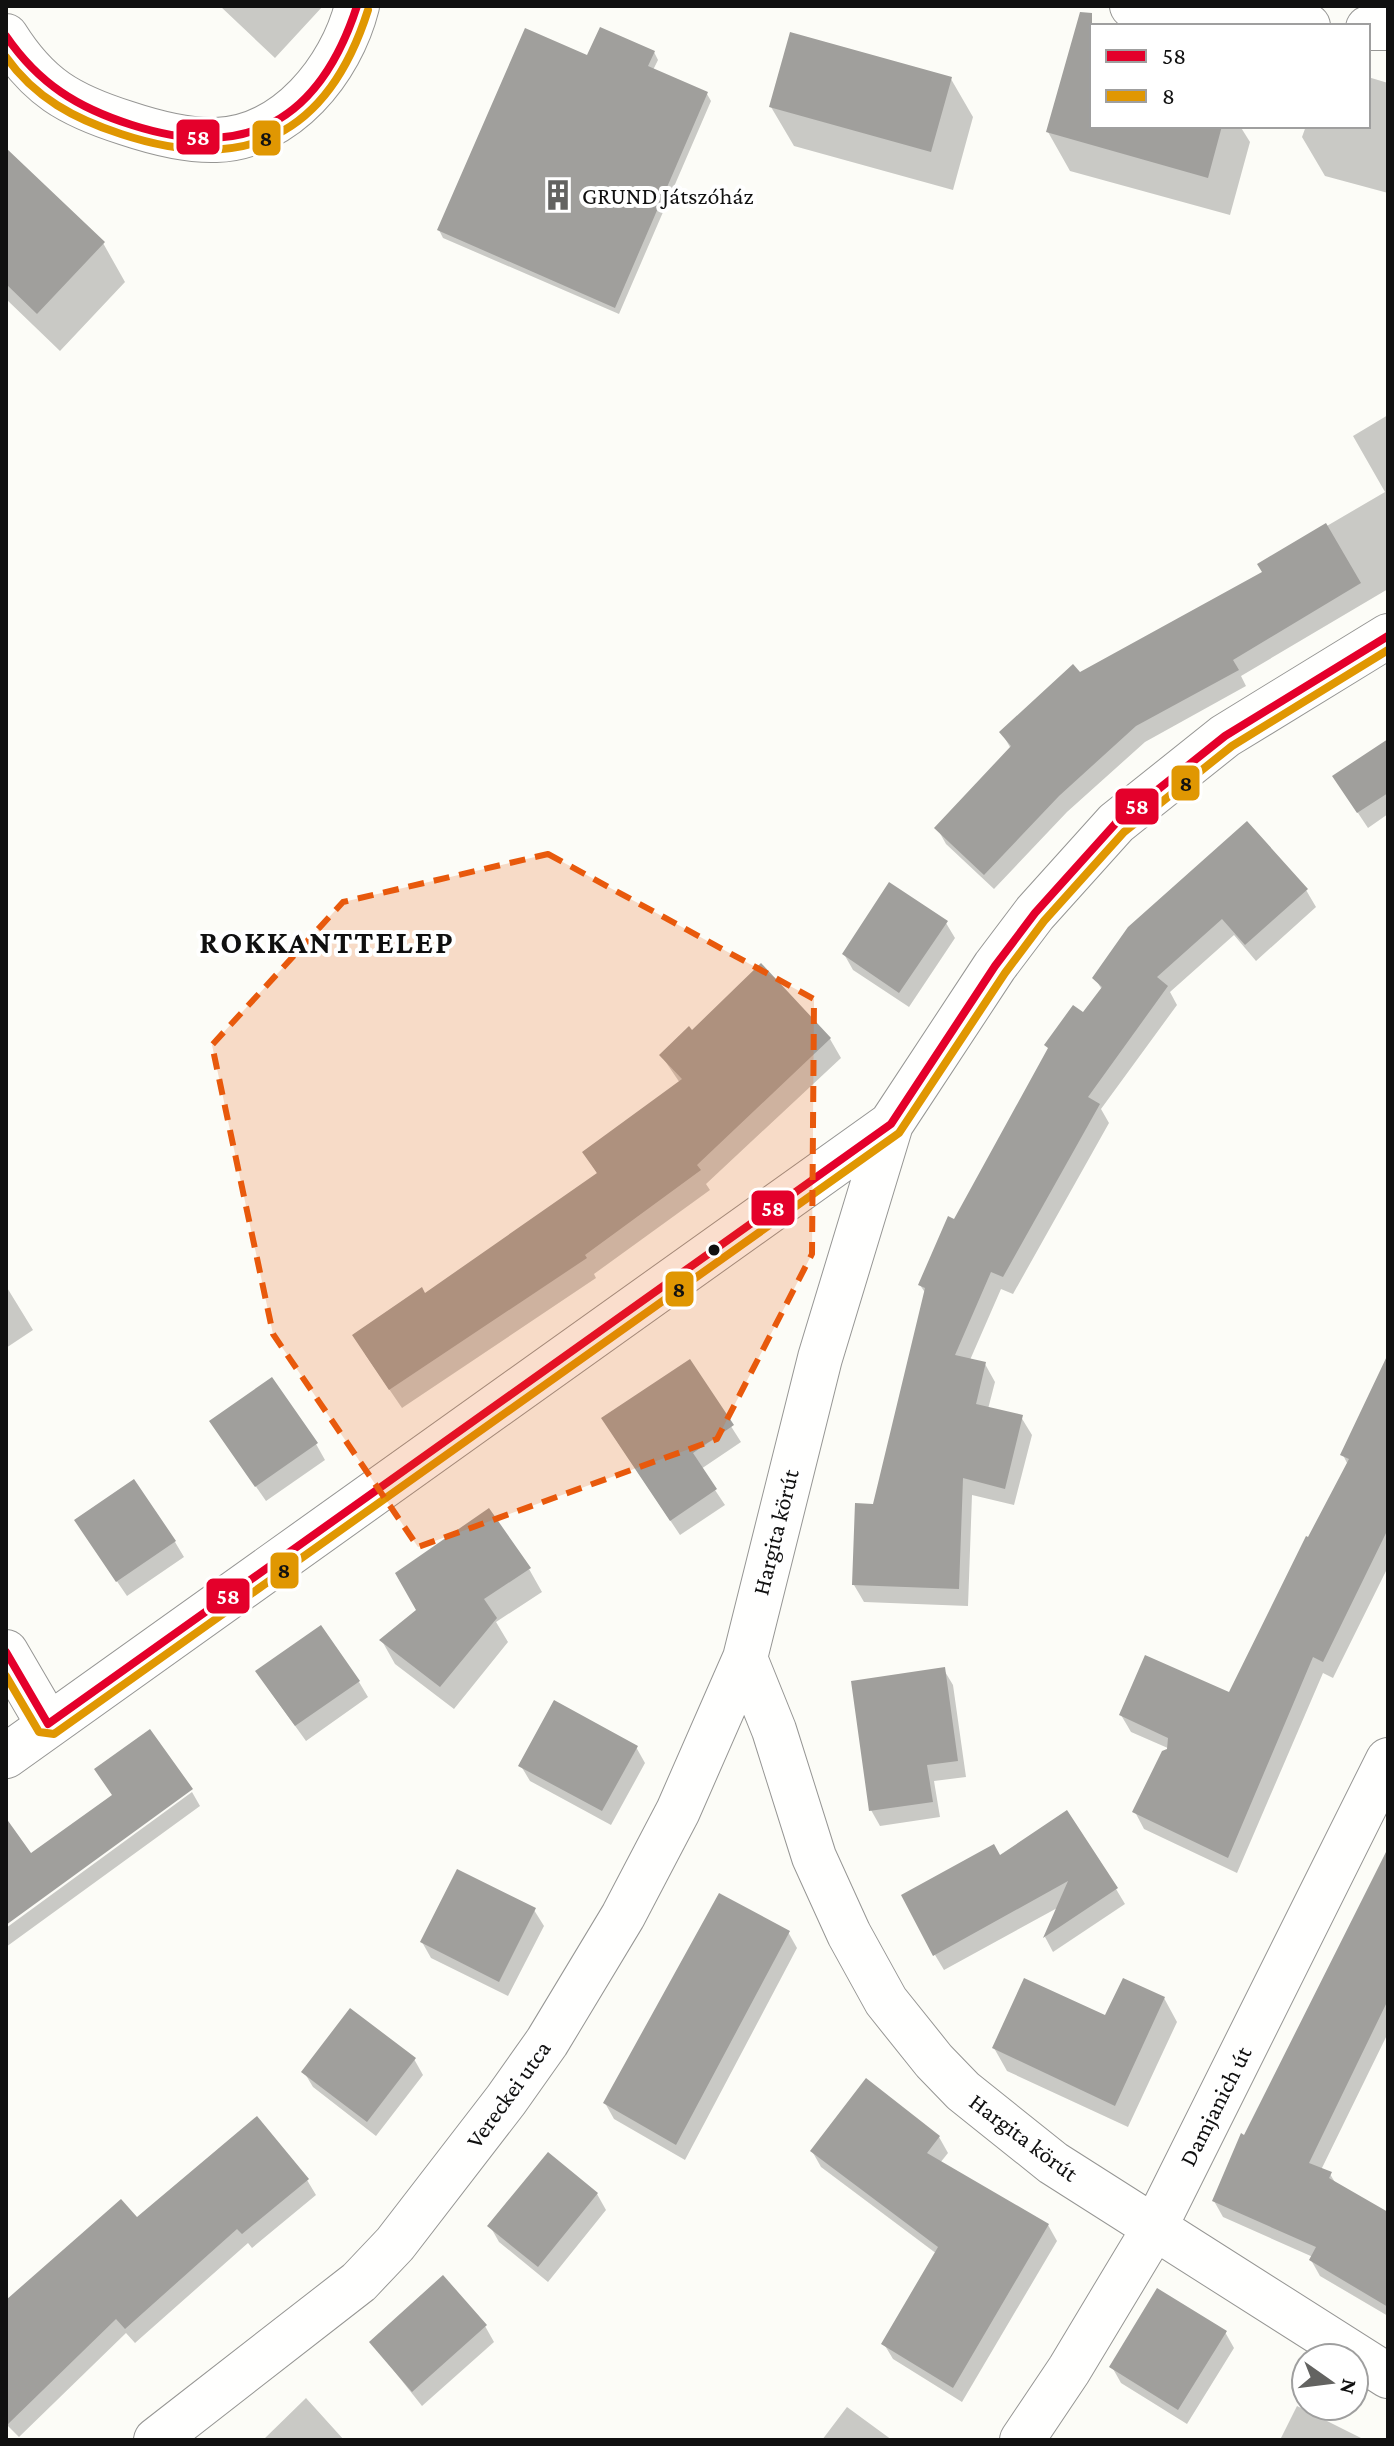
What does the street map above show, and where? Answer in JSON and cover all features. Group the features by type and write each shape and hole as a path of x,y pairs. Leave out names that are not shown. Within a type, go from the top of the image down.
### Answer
{"street":[{"path":"6,36 21,61 43,84 87,111 140,128 215,140 260,129 284,116 305,97 336,58 357,6"},
{"path":"1132,6 1290,24"},
{"name":"Hargita körút","path":"1388,636 1225,736 1116,823 1035,913 995,966 891,1124 790,1465 745,1658 774,1730 814,1857 849,1934 886,2001 906,2029 963,2091 1053,2163 1388,2376"},
{"path":"6,1756 891,1124"},
{"path":"6,1652 48,1724"},
{"name":"Vereckei utca","path":"156,2440 359,2282 395,2244 469,2148 547,2042 623,1916 678,1811 745,1658"},
{"name":"Damjanich út","path":"1022,2440 1069,2370 1155,2227 1388,1760"}],"highlighted area":[{"path":"548,854 814,999 812,1254 717,1439 418,1547 273,1334 212,1045 343,902"}],"building":[{"path":"1080,12 1092,13 1090,128 1221,128 1208,178 1046,132"},
{"name":"GRUND Játszóház","path":"600,27 655,51 648,66 708,92 615,308 437,230 525,28 587,55"},
{"path":"790,32 952,77 931,152 769,107"},
{"path":"6,148 105,242 37,314 6,284"},
{"path":"1326,523 1361,583 1233,660 1239,670 1136,726 1059,796 984,875 934,828 1011,746 999,732 1073,664 1080,672 1262,572 1257,564"},
{"path":"1388,739 1388,793 1357,813 1332,776"},
{"path":"1247,821 1308,889 1245,945 1222,919 1157,977 1168,986 1088,1097 1100,1104 1003,1277 991,1272 955,1355 986,1362 976,1404 1023,1415 1005,1489 963,1478 959,1589 852,1585 855,1503 873,1504 925,1288 918,1285 948,1216 954,1219 1048,1048 1044,1045 1073,1005 1083,1012 1102,987 1092,978 1128,927"},
{"path":"889,882 948,921 899,993 842,954"},
{"path":"761,963 831,1038 697,1165 701,1170 585,1255 587,1258 389,1390 352,1335 422,1287 425,1293 597,1173 582,1152 682,1079 659,1055 689,1026 692,1030"},
{"path":"1388,1354 1388,1529 1323,1662 1313,1657 1228,1858 1132,1812 1162,1751 1167,1749 1168,1738 1119,1715 1145,1655 1229,1692 1306,1536 1349,1459 1340,1455"},
{"path":"690,1359 734,1425 693,1453 717,1489 670,1521 601,1418"},
{"path":"272,1377 318,1443 255,1487 209,1421"},
{"path":"134,1479 176,1541 116,1582 74,1520"},
{"path":"489,1508 531,1568 484,1599 497,1618 440,1687 379,1640 416,1610 395,1573"},
{"path":"321,1625 360,1681 295,1726 255,1671"},
{"path":"945,1667 958,1761 927,1765 933,1802 869,1811 851,1681"},
{"path":"554,1700 638,1746 602,1811 518,1766"},
{"path":"150,1729 193,1789 6,1925 6,1818 31,1853 112,1795 94,1769"},
{"path":"1067,1810 1118,1888 1043,1938 1068,1881 933,1956 901,1895 994,1844 1000,1855"},
{"path":"1388,1848 1388,2000 1309,2163 1332,2172 1329,2178 1388,2212 1388,2307 1309,2260 1316,2247 1212,2201 1241,2133 1244,2135"},
{"path":"457,1869 536,1908 499,1982 420,1942"},
{"path":"719,1893 790,1931 676,2145 603,2103"},
{"path":"1024,1978 1105,2015 1123,1978 1165,1997 1115,2106 992,2048"},
{"path":"350,2008 416,2058 367,2122 301,2072"},
{"path":"866,2078 940,2136 927,2153 1049,2224 953,2388 881,2344 938,2247 810,2151"},
{"path":"257,2116 309,2179 242,2234 237,2229 125,2329 116,2319 6,2426 6,2300 121,2199 137,2217"},
{"path":"548,2152 598,2193 538,2267 487,2226"},
{"path":"443,2275 487,2325 412,2392 369,2342"},
{"path":"1157,2288 1227,2331 1178,2410 1109,2367"}],"transit line":[{"name":"58","path":"6,36 46,81 94,111 173,135 210,138 244,134 274,122 300,104 322,78 341,45 357,6"},
{"name":"8","path":"6,57 43,95 72,114 104,128 166,146 206,150 243,146 276,135 305,115 330,88 351,53 368,10"},
{"name":"58","path":"6,1652 48,1724 891,1124 995,966 1035,913 1116,823 1225,736 1388,636"},
{"name":"8","path":"6,1676 39,1732 54,1734 899,1133 1005,973 1044,921 1124,832 1232,746 1388,650"}],"place":[{"name":"GRUND Játszóház","path":"558,195"}],"district":[{"name":"ROKKANTTELEP","path":"327,942"}]}
